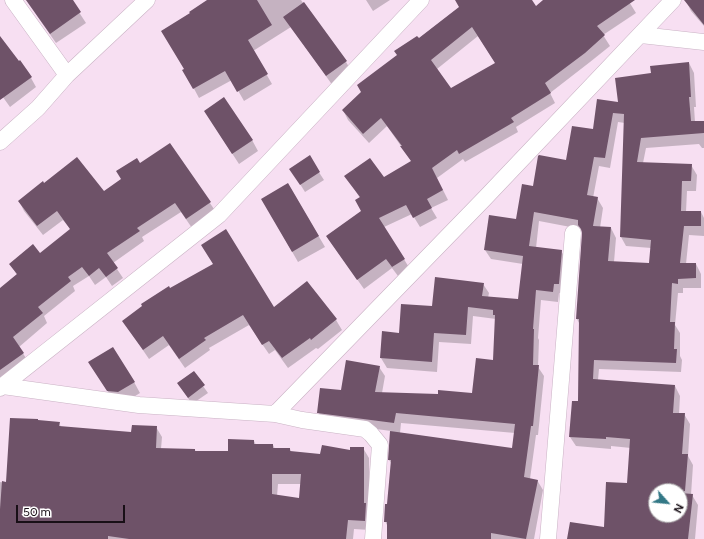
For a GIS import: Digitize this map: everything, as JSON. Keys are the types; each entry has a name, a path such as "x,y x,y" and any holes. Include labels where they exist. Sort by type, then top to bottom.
{"street":[{"path":"14,0 67,75"},
{"path":"0,142 38,108 67,75 147,0"},
{"path":"2,387 219,214 421,0"},
{"path":"275,414 673,0"},
{"path":"641,35 704,42"},
{"path":"548,539 573,233"},
{"path":"2,387 139,405 275,414 302,420 365,429 380,445 373,539"}],"building":[{"path":"26,0 73,0 81,12 50,34"},
{"path":"207,0 257,0 272,25 248,40 268,74 237,92 225,71 193,89 182,70 184,69 161,31 190,13 189,12"},
{"path":"455,0 532,0 536,6 543,0 635,0 597,26 605,35 585,53 545,83 551,93 511,118 514,122 459,154 457,150 432,168 443,190 427,199 432,208 413,218 406,205 379,218 405,259 392,267 386,259 357,280 326,236 361,211 355,200 360,197 344,176 370,158 384,177 411,161 400,146 402,146 381,118 363,134 342,110 361,92 357,85 397,55 394,51 417,36 419,38 459,7","holes":["472,27 495,63 451,88 431,60"]},
{"path":"684,0 704,0 704,25"},
{"path":"304,2 347,61 326,76 283,17"},
{"path":"0,36 32,77 0,100"},
{"path":"689,62 691,121 704,121 704,133 641,138 637,162 692,164 691,181 682,181 681,211 701,211 701,226 684,226 680,263 696,263 696,278 678,279 678,284 672,283 670,322 675,322 674,349 677,349 676,363 594,360 593,379 675,385 673,413 685,413 682,454 688,454 686,483 648,483 648,523 688,523 688,494 693,494 688,539 567,539 570,522 604,527 606,482 627,483 630,439 606,437 606,439 569,437 572,401 578,401 579,319 576,319 582,233 578,225 578,220 534,212 529,246 562,250 559,284 554,284 553,292 536,290 533,329 533,365 539,365 533,426 531,426 524,477 538,480 526,539 491,533 491,539 387,539 387,522 384,522 391,460 388,460 390,431 512,448 515,424 396,413 394,423 317,413 320,388 341,390 346,360 380,366 375,392 438,394 438,390 472,393 476,358 493,360 495,315 493,315 493,310 468,307 466,335 434,333 432,362 380,358 382,331 399,333 401,304 432,306 435,277 484,283 482,296 518,299 523,256 484,250 489,215 516,219 522,184 533,186 538,156 566,160 572,126 593,129 597,99 618,102 615,78 651,73 650,66","holes":["613,113 624,114 620,237 651,240 649,263 608,261 611,227 593,226 598,197 587,195 594,157 605,158"]},
{"path":"224,97 253,140 232,154 204,111"},
{"path":"170,143 211,202 186,219 175,203 137,228 140,231 107,253 118,268 106,277 99,268 89,276 82,267 68,277 71,281 38,307 43,313 13,337 24,353 0,370 0,288 17,274 9,264 33,244 40,253 70,229 57,211 37,226 18,201 77,157 104,191 121,179 116,171 137,158 140,163"},
{"path":"310,155 320,172 300,185 289,169"},
{"path":"288,183 319,236 292,252 261,199"},
{"path":"226,229 274,307 307,281 337,319 311,340 310,338 282,358 269,341 262,345 243,315 204,338 206,340 179,359 163,336 143,350 122,321 142,306 141,304 169,286 170,288 213,264 201,245"},
{"path":"113,347 135,382 118,392 107,391 88,362"},
{"path":"194,371 205,385 188,398 177,383"},
{"path":"10,418 38,419 60,422 59,426 131,432 132,425 157,426 156,448 195,449 195,451 228,451 228,439 254,440 254,444 273,444 273,448 290,448 290,451 320,454 322,445 350,450 350,447 364,447 364,503 366,503 365,521 348,520 346,539 129,539 108,536 108,539 0,539 2,481 6,482","holes":["272,474 301,474 299,498 272,494"]}]}
